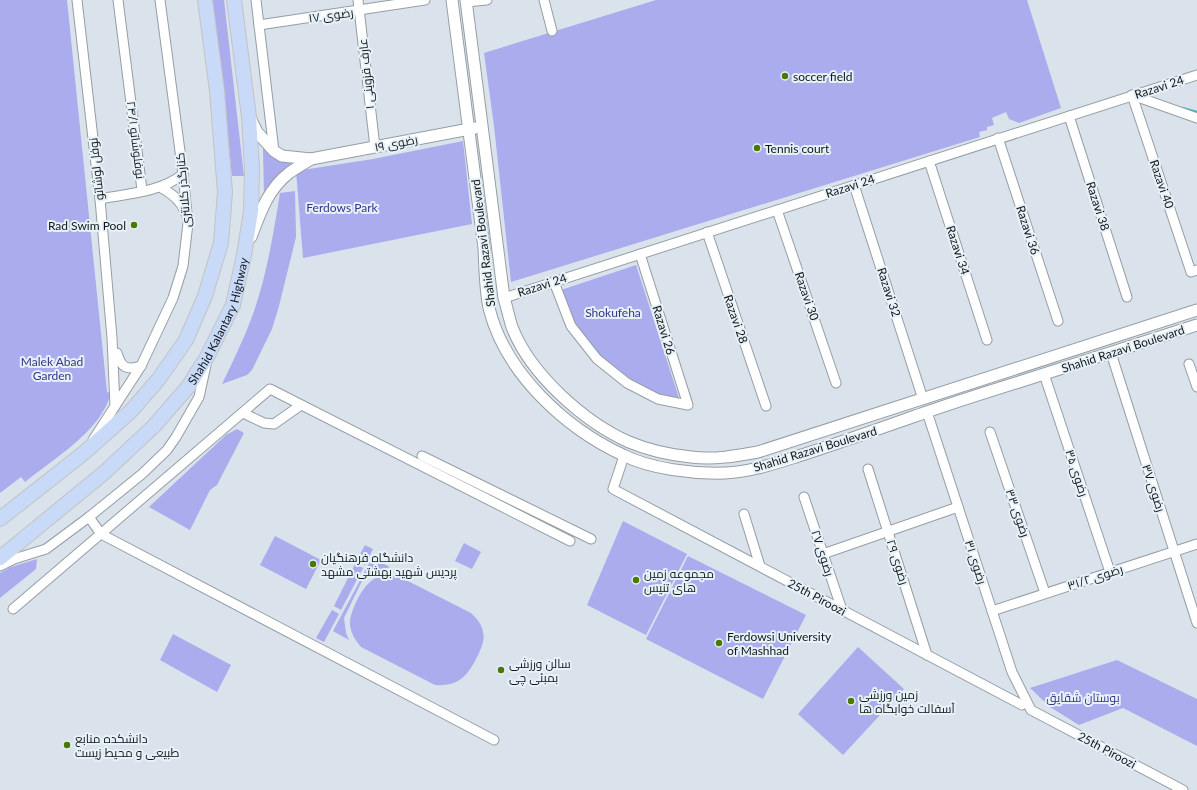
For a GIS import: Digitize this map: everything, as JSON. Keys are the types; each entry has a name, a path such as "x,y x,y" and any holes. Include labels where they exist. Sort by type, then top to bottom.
{"highway":[{"name":"Shahid Kalantary Highway","path":"0,519 85,452 131,411 158,380 186,340 205,296 221,243 225,184 217,91 205,0"},
{"name":"Shahid Kalantary Highway","path":"0,558 104,472 154,426 188,387 207,357 233,304 244,256 251,211 252,169 249,117 234,0"}],"street":[{"name":"نوفل لوشاتو","path":"77,0 100,199 112,338 116,406"},
{"name":"نوفلوشاتو ۲۴/۱","path":"118,0 142,190"},
{"name":"کنارگذر کلانتری","path":"85,452 141,366 173,298 183,266 188,223 160,0"},
{"path":"256,0 274,151"},
{"name":"عارف قزوینی ۱","path":"358,0 375,147"},
{"name":"رضوی ۱۷","path":"259,24 360,11 425,0"},
{"name":"Shahid Razavi Boulevard","path":"452,0 484,248 486,288 490,308 498,333 510,356 529,384 552,408 586,435 624,456 657,466 691,472 727,473 762,467 856,438 927,412 1197,325"},
{"path":"466,1 487,0"},
{"path":"544,0 552,30"},
{"name":"Shahid Razavi Boulevard","path":"466,1 504,298 512,327 523,348 541,374 562,397 594,422 630,442 661,452 698,457 725,458 758,452 1197,310"},
{"name":"Razavi 24","path":"504,298 1197,75"},
{"path":"1132,96 1197,118"},
{"name":"Razavi 40","path":"1132,96 1194,271"},
{"name":"Razavi 38","path":"1069,116 1127,297"},
{"path":"249,117 257,132 274,151 282,156 310,159"},
{"name":"رضوی ۱۹","path":"310,159 482,127"},
{"name":"Razavi 36","path":"998,138 1058,321"},
{"path":"244,256 264,203 277,184 288,174 310,159"},
{"name":"Razavi 34","path":"929,161 987,340"},
{"path":"100,199 160,187 174,181 183,174"},
{"name":"Razavi 32","path":"854,185 923,399"},
{"path":"160,187 174,195 184,207 188,223"},
{"name":"Razavi 30","path":"777,210 836,383"},
{"name":"Razavi 28","path":"707,232 766,406"},
{"name":"Razavi 26","path":"554,282 571,326 597,359 627,383 658,399 688,405 640,254"},
{"name":"نوفل لوشاتو","path":"112,338 120,363 126,367 134,368 141,366"},
{"name":"رضوی ۳۷","path":"1111,353 1197,623"},
{"path":"0,566 14,559 46,549 89,517 142,474 167,450 199,397 207,357"},
{"path":"1190,364 1197,387"},
{"name":"رضوی ۳۵","path":"1044,374 1110,572"},
{"path":"13,609 270,389 570,541"},
{"path":"923,399 927,412"},
{"path":"243,413 264,423 274,424 301,405"},
{"name":"رضوی ۳۱","path":"927,412 1012,672 1031,710"},
{"name":"رضوی ۳۳","path":"990,432 1045,593"},
{"path":"422,456 591,539"},
{"name":"25th Piroozi","path":"624,456 613,489 1022,705"},
{"name":"رضوی ۲۹","path":"868,469 928,655"},
{"name":"رضوی ۲۷","path":"804,497 842,610"},
{"path":"823,554 958,507"},
{"path":"744,514 760,566"},
{"path":"89,517 101,534 494,740"},
{"name":"رضوی ۳۱/۲","path":"992,611 1197,544"},
{"name":"25th Piroozi","path":"1031,710 1183,790"}],"green space":[{"name":"Malek Abad Garden","path":"0,0 67,0 107,392 111,393 106,406 98,419 80,439 25,482 21,477 0,493"},
{"path":"212,0 224,0 244,176 232,176"},
{"path":"656,0 1027,0 1061,108 1019,123 1009,119 1006,112 992,118 994,125 987,127 987,130 979,132 980,137 511,282 494,126 484,53"},
{"name":"Ferdows Park","path":"463,141 472,224 303,258 296,171 373,159"},
{"path":"263,148 278,159 297,164 264,198"},
{"path":"295,191 296,237 272,329 252,370 247,375 222,384 237,353 256,306 265,275 280,193"},
{"name":"Shokufeha","path":"636,265 679,398 659,394 627,378 599,354 575,323 561,290"},
{"path":"237,429 244,433 217,485 210,490 190,530 149,507 226,435"},
{"name":"مجموعه زمین های تنیس","path":"623,521 687,554 646,635 587,605"},
{"path":"275,536 321,560 306,589 260,565"},
{"path":"464,543 481,552 472,569 455,561"},
{"path":"365,545 373,549 365,565 357,560"},
{"path":"688,556 806,615 763,699 646,639"},
{"path":"372,558 390,567 377,571 362,581 344,618 346,633 349,640 333,631"},
{"path":"37,559 36,569 0,598 0,573 11,567"},
{"path":"355,564 363,568 341,610 334,606"},
{"path":"388,575 398,576 471,613 478,621 484,637 483,642 475,660 463,678 451,684 435,685 361,647 357,642 350,625 351,614 356,602 363,590 371,581"},
{"path":"332,610 339,614 324,642 316,638"},
{"path":"173,634 231,665 217,692 160,660"},
{"name":"زمین ورزشی آسفالت خوابگاه ها","path":"858,647 904,689 843,755 798,714"},
{"name":"بوستان شقایق","path":"1117,660 1197,699 1197,746 1123,708 1079,725 1050,707 1030,688"}],"waterway":[{"path":"1182,108 1197,112"}],"place":[{"name":"soccer field","path":"785,76"},
{"name":"Tennis court","path":"757,148"},
{"name":"Rad Swim Pool","path":"134,225"},
{"name":"دانشگاه فرهنگیان پردیس شهید بهشتی مشهد","path":"313,564"},
{"name":"مجموعه زمین های تنیس","path":"636,580"},
{"name":"Ferdowsi University of Mashhad","path":"719,643"},
{"name":"سالن ورزشی بمبئی چی","path":"501,670"},
{"name":"زمین ورزشی آسفالت خوابگاه ها","path":"851,701"},
{"name":"دانشکده منابع طبیعی و محیط زیست","path":"67,745"}]}
